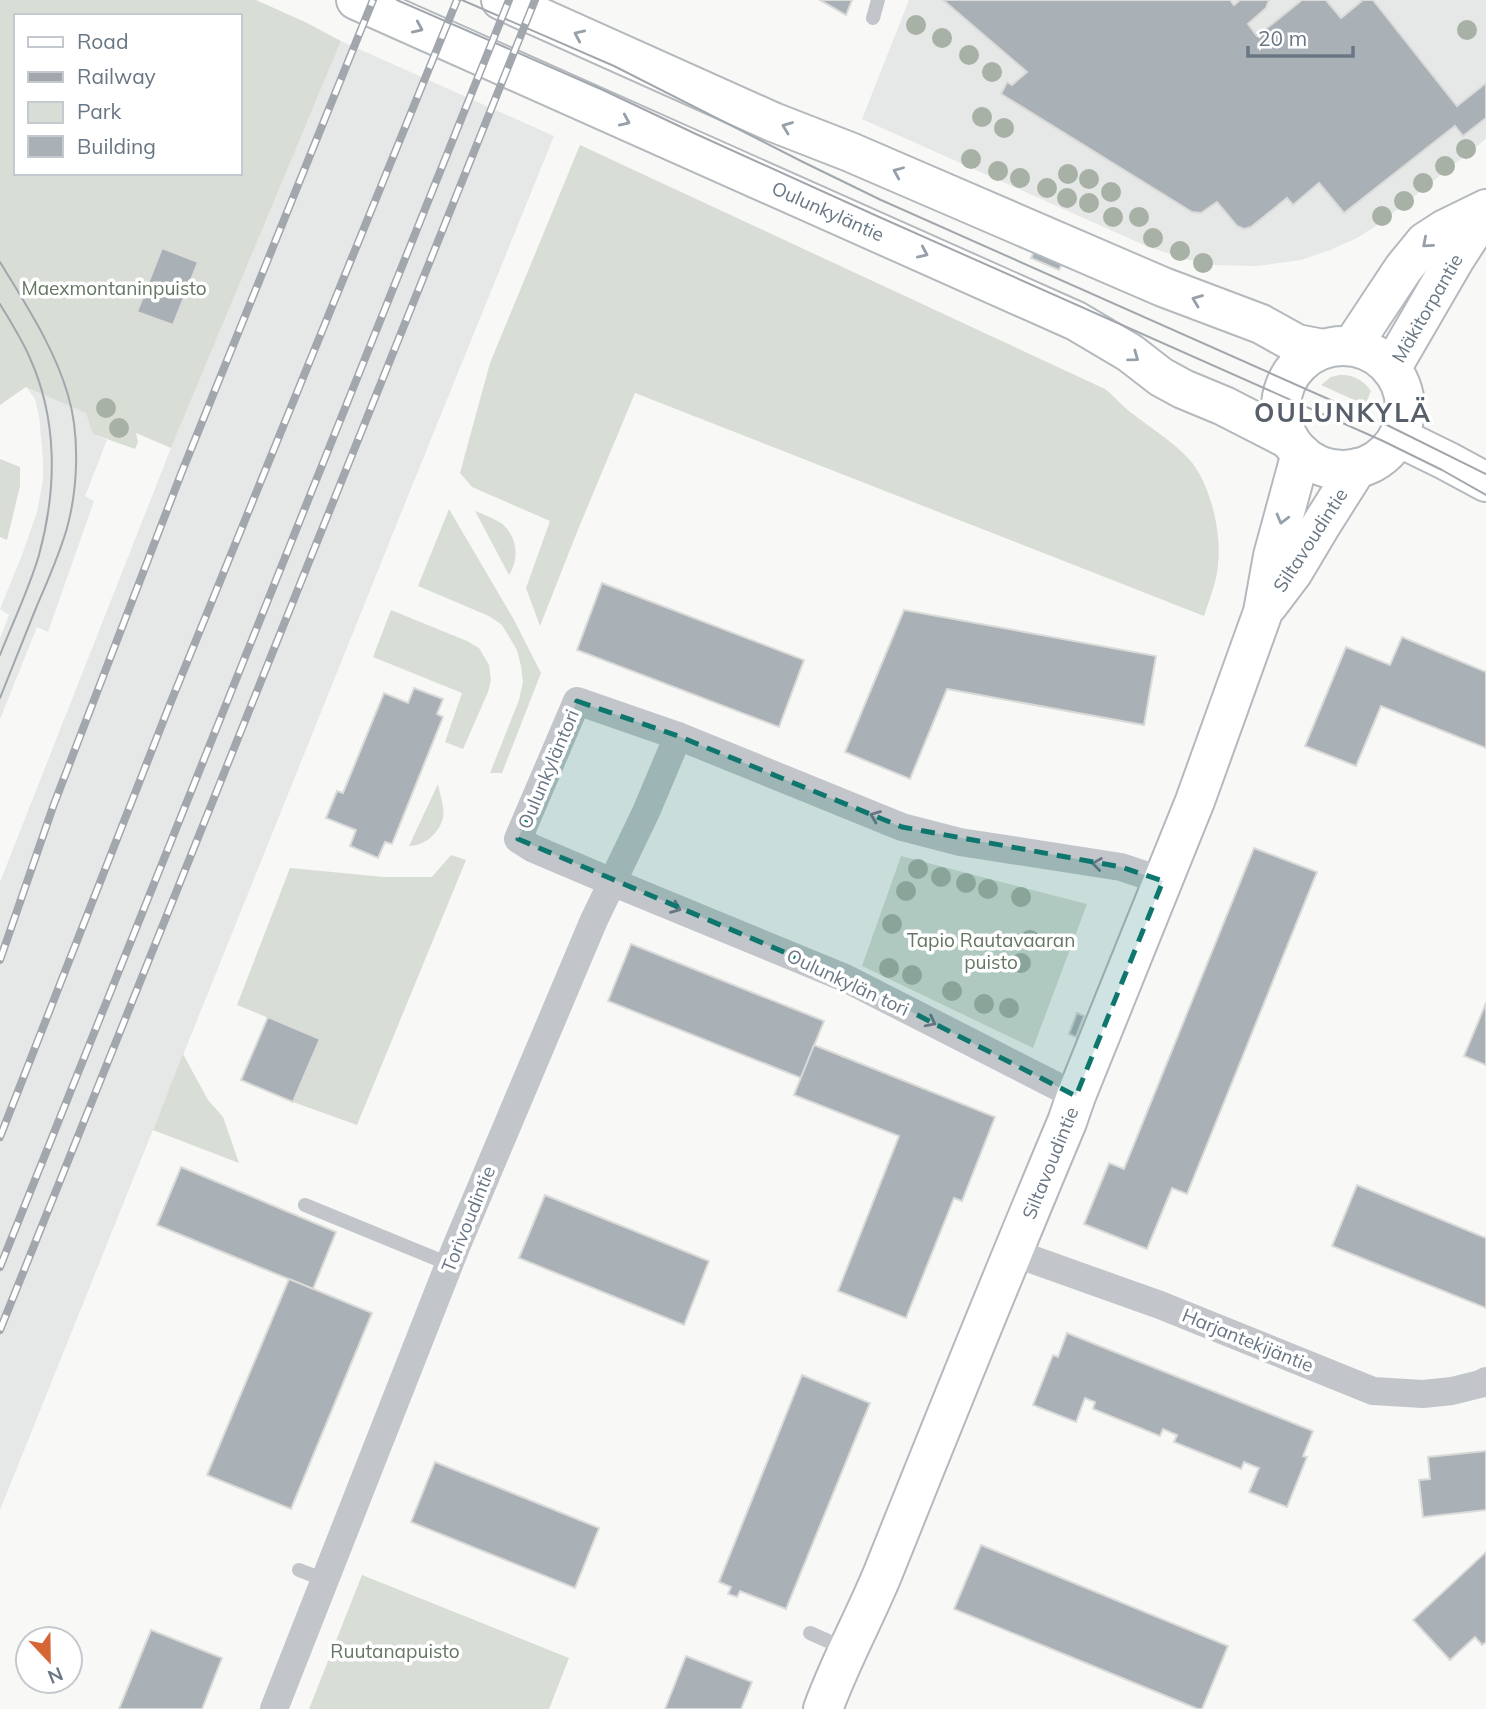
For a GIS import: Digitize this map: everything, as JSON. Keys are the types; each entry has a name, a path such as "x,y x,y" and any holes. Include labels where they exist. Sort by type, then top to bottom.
{"main road":[{"name":"Oulunkyläntie","path":"356,0 1076,321 1130,353 1161,377 1198,397 1224,406 1295,446"},
{"path":"501,0 773,122 850,152 1163,287 1261,324 1297,344 1337,348 1367,351 1380,358 1399,381 1404,394 1403,423 1398,437 1383,455 1371,463 1342,470 1313,462 1295,446 1283,424 1281,405 1285,387 1293,371 1306,358 1337,348"},
{"name":"Mäkitorpantie","path":"1337,348 1425,242 1445,229 1486,210"},
{"name":"Mäkitorpantie","path":"1391,369 1486,210"},
{"path":"1398,437 1486,482"},
{"name":"Siltavoudintie","path":"823,1709 847,1649 873,1598 1068,1122 1076,1096 1195,801 1263,612 1295,446"},
{"name":"Siltavoudintie","path":"1263,612 1293,572 1357,468"}],"street":[{"name":"Oulunkyläntori","path":"612,882 531,848 518,839 577,701 678,736"},
{"path":"678,736 902,827 960,842 1121,867 1163,881"},
{"name":"Torivoudintie","path":"274,1709 312,1575 449,1264 554,1013 678,736"},
{"name":"Oulunkylän tori","path":"612,882 845,978 1076,1096"},
{"name":"Harjantekijäntie","path":"1014,1253 1160,1304 1373,1391 1423,1394 1452,1391 1486,1381"}],"lane":[{"path":"873,18 878,0"},
{"path":"305,1205 449,1264"},
{"path":"810,1633 847,1649"}],"highlighted area":[{"path":"577,701 678,736 902,827 1121,867 1163,881 1076,1096 845,978 518,839"}],"shaded area":[{"path":"909,0 1486,0 1486,139 1382,222 1357,238 1330,250 1301,260 1257,266 1214,265 1185,259 1146,246 862,119"},
{"path":"341,41 554,136 0,1510 0,882 171,448"},
{"path":"76,367 93,434 107,440 85,496 94,501 48,632 37,627 0,719 0,638 9,615 0,609 37,512 43,480 39,416 35,399 25,385"}],"green space":[{"name":"Maexmontaninpuisto","path":"0,0 256,0 341,41 171,448 136,433 138,442 135,449 93,434 86,413 26,387 0,405"},
{"path":"580,145 1105,389 1182,452 1203,480 1213,508 1219,551 1216,577 1204,616 635,393 540,626 526,588 550,521 472,487 460,473 490,363"},
{"path":"1331,377 1353,377 1368,387 1371,391 1365,405 1321,385"},
{"path":"0,459 20,467 20,486 7,540 0,537"},
{"path":"449,509 513,618 541,673 502,773 490,773 519,700 523,682 517,650 502,625 489,616 418,586"},
{"path":"475,511 501,523 511,534 516,555 509,575"},
{"path":"391,610 467,641 479,648 489,665 491,680 488,692 463,749 445,742 462,693 373,657"},
{"path":"438,784 443,810 441,824 426,841 409,846"},
{"path":"451,855 466,860 357,1125 293,1102 320,1039 237,1005 290,868 384,877 432,877"},
{"name":"Tapio Rautavaaran puisto","path":"901,856 1087,904 1033,1048 862,966"},
{"path":"183,1054 208,1100 223,1117 239,1163 153,1130"},
{"name":"Ruutanapuisto","path":"362,1575 569,1658 549,1709 309,1709"}],"building":[{"path":"820,0 852,0 846,15"},
{"path":"943,0 1230,0 1234,5 1240,0 1269,0 1266,8 1248,24 1257,36 1302,0 1326,0 1341,18 1363,0 1373,0 1457,106 1486,83 1486,118 1463,136 1455,126 1344,213 1319,183 1293,205 1287,198 1251,227 1244,229 1237,226 1217,202 1201,213 1192,212 1001,94 1007,82 1012,85 1027,72"},
{"path":"162,248 198,262 173,325 137,312"},
{"path":"1036,248 1064,260 1059,270 1031,258"},
{"path":"602,583 804,660 779,727 577,650"},
{"path":"904,610 1156,656 1144,725 947,689 910,779 845,752"},
{"path":"1402,637 1486,672 1486,748 1381,706 1356,766 1305,746 1346,647 1390,665"},
{"path":"414,688 443,699 437,714 443,717 392,844 385,842 378,858 350,846 356,830 326,818 337,791 343,793 384,693 408,703"},
{"path":"1254,848 1317,872 1187,1194 1172,1188 1147,1249 1084,1224 1109,1163 1124,1169"},
{"path":"631,944 824,1021 801,1078 608,1001"},
{"path":"1486,1003 1486,1065 1464,1056"},
{"path":"1077,1013 1084,1016 1076,1037 1069,1034"},
{"path":"268,1017 320,1039 293,1102 241,1080"},
{"path":"814,1045 995,1117 962,1201 954,1198 906,1318 838,1291 899,1136 794,1095"},
{"path":"181,1167 336,1232 313,1289 157,1225"},
{"path":"1357,1185 1486,1238 1486,1308 1332,1246"},
{"path":"545,1195 709,1261 684,1325 519,1258"},
{"path":"289,1279 372,1313 291,1509 207,1475"},
{"path":"1067,1333 1313,1431 1303,1456 1307,1457 1287,1507 1249,1492 1259,1468 1244,1462 1241,1469 1174,1442 1177,1435 1163,1429 1160,1436 1093,1409 1095,1402 1085,1398 1076,1422 1033,1405 1053,1355 1058,1357"},
{"path":"802,1375 870,1403 786,1609 740,1591 737,1597 728,1594 731,1587 719,1582"},
{"path":"1486,1451 1486,1510 1423,1517 1419,1480 1430,1479 1428,1457"},
{"path":"435,1462 599,1528 575,1588 411,1522"},
{"path":"981,1545 1228,1646 1202,1709 954,1609"},
{"path":"1486,1552 1486,1642 1482,1645 1475,1637 1450,1660 1413,1620"},
{"path":"151,1630 222,1658 202,1709 119,1709"},
{"path":"686,1656 752,1682 741,1709 665,1709"}],"tram line":[{"path":"397,0 1383,441 1486,495"},
{"path":"462,0 614,66 881,200 1389,426 1486,474"},
{"path":"0,262 55,360 68,395 76,444 71,512 64,538 0,698"},
{"path":"0,304 26,349 38,380 50,429 52,454 49,505 39,555 0,655"}],"railway":[{"path":"0,960 54,804 181,474 373,0"},
{"path":"0,1137 170,704 457,0"},
{"path":"0,1267 509,0"},
{"path":"0,1330 535,0"}],"district":[{"name":"OULUNKYLÄ","path":"1343,413"}]}
